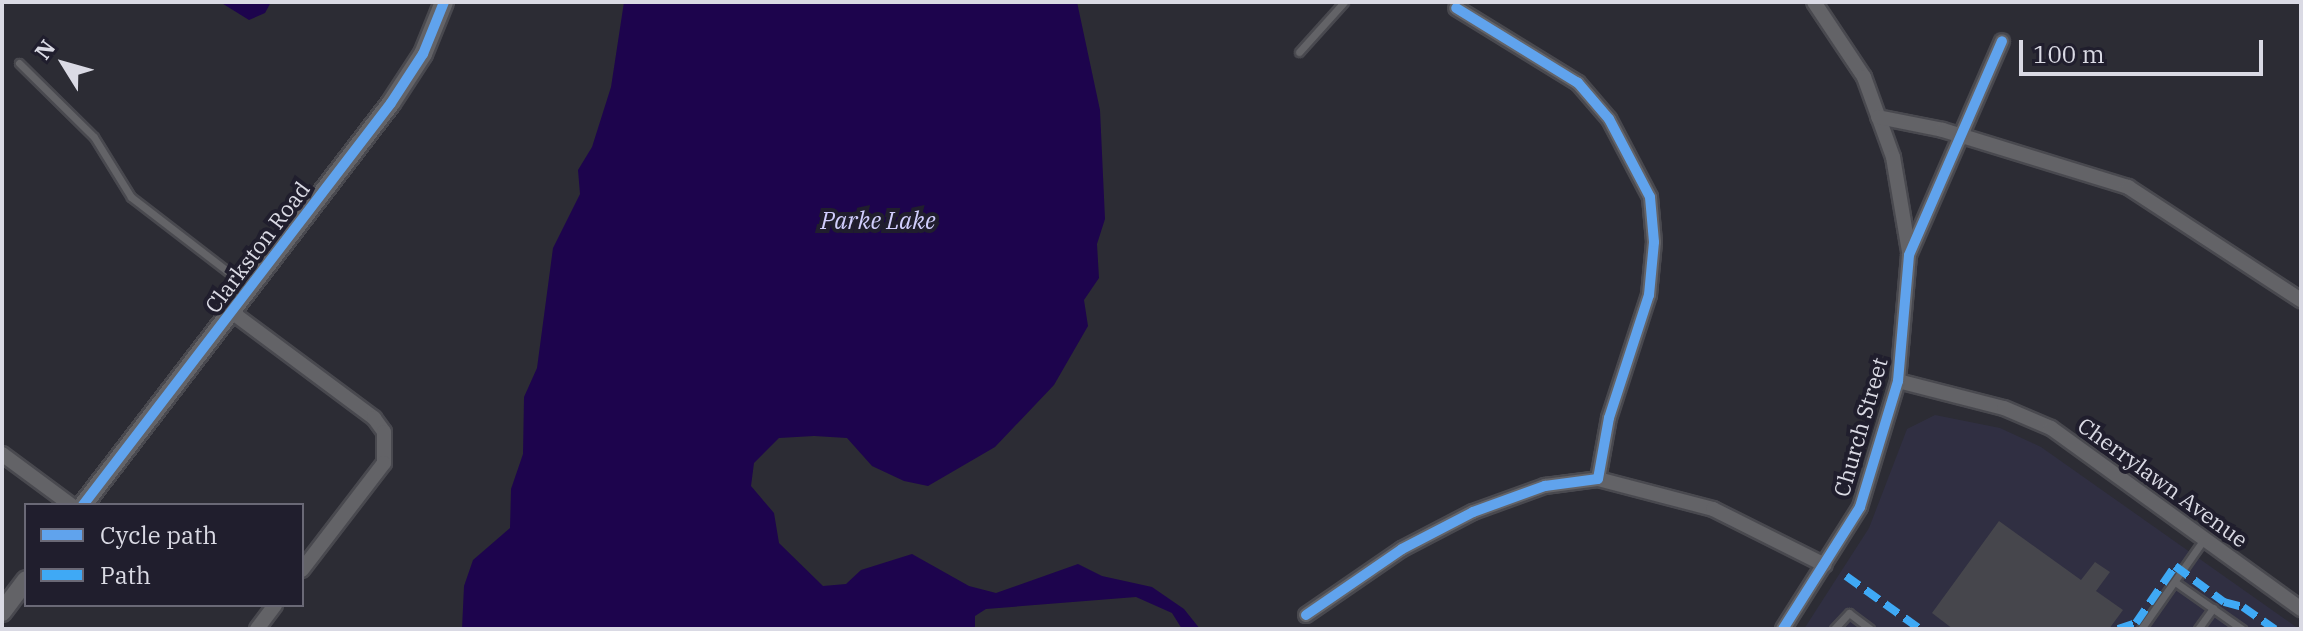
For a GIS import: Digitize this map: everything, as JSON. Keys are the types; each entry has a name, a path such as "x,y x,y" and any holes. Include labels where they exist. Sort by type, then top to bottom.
{"street":[{"name":"Clarkston Road","path":"85,503 391,103 423,54 444,2"},
{"path":"1814,2 1864,77 1893,157 1909,255"},
{"path":"1456,8 1578,83 1617,132 1650,197 1654,242 1649,295 1609,418 1598,479"},
{"name":"Church Street","path":"1783,629 1860,507 1898,381 1909,255 2002,41"},
{"path":"1878,117 1963,136 2128,187 2301,300"},
{"path":"233,313 374,418 384,432 384,463 304,567"},
{"name":"Cherrylawn Avenue","path":"1898,381 2004,408 2051,428 2301,609"},
{"path":"2,454 68,503"},
{"path":"1306,615 1402,549 1473,512 1545,486 1598,479 1713,509 1825,565"},
{"path":"2,612 24,583"},
{"path":"257,629 274,607"}],"lane":[{"path":"1299,52 1344,2"},
{"path":"19,63 94,137 131,197 250,289"},
{"path":"2141,629 2204,539"},
{"path":"2175,582 2242,629"},
{"path":"2198,629 2213,608"},
{"path":"1834,629 1849,613 1870,629"}],"shaded area":[{"path":"1935,415 2000,428 2041,447 2299,629 1804,629 1869,528 1907,429"}],"water":[{"path":"220,2 271,2 265,13 249,20"},
{"name":"Parke Lake","path":"624,2 1077,2 1100,110 1105,219 1097,244 1099,278 1084,300 1088,326 1054,385 995,447 928,486 904,481 872,466 847,438 814,436 779,438 754,463 751,486 774,513 779,543 823,586 846,584 861,570 912,554 969,586 996,593 1078,564 1102,576 1152,587 1184,609 1200,629 1182,629 1172,613 1136,597 986,609 975,616 975,629 462,629 464,586 473,560 510,528 511,489 523,454 524,397 537,368 553,248 580,194 578,170 592,147 611,87"}],"building":[{"path":"1999,521 2081,580 2095,562 2110,572 2096,591 2123,610 2109,629 1953,629 1932,613"}],"marked path":[{"path":"2118,629 2136,623 2175,566 2224,602 2243,607 2275,629"},
{"path":"1846,576 1920,629"}],"cycle path":[{"path":"85,503 391,103 423,54 444,2"},
{"path":"1306,615 1402,549 1473,512 1545,486 1598,479 1609,418 1649,295 1654,242 1650,197 1609,119 1578,83 1456,8"},
{"path":"1783,629 1860,507 1898,381 1909,255 2002,41"}]}
